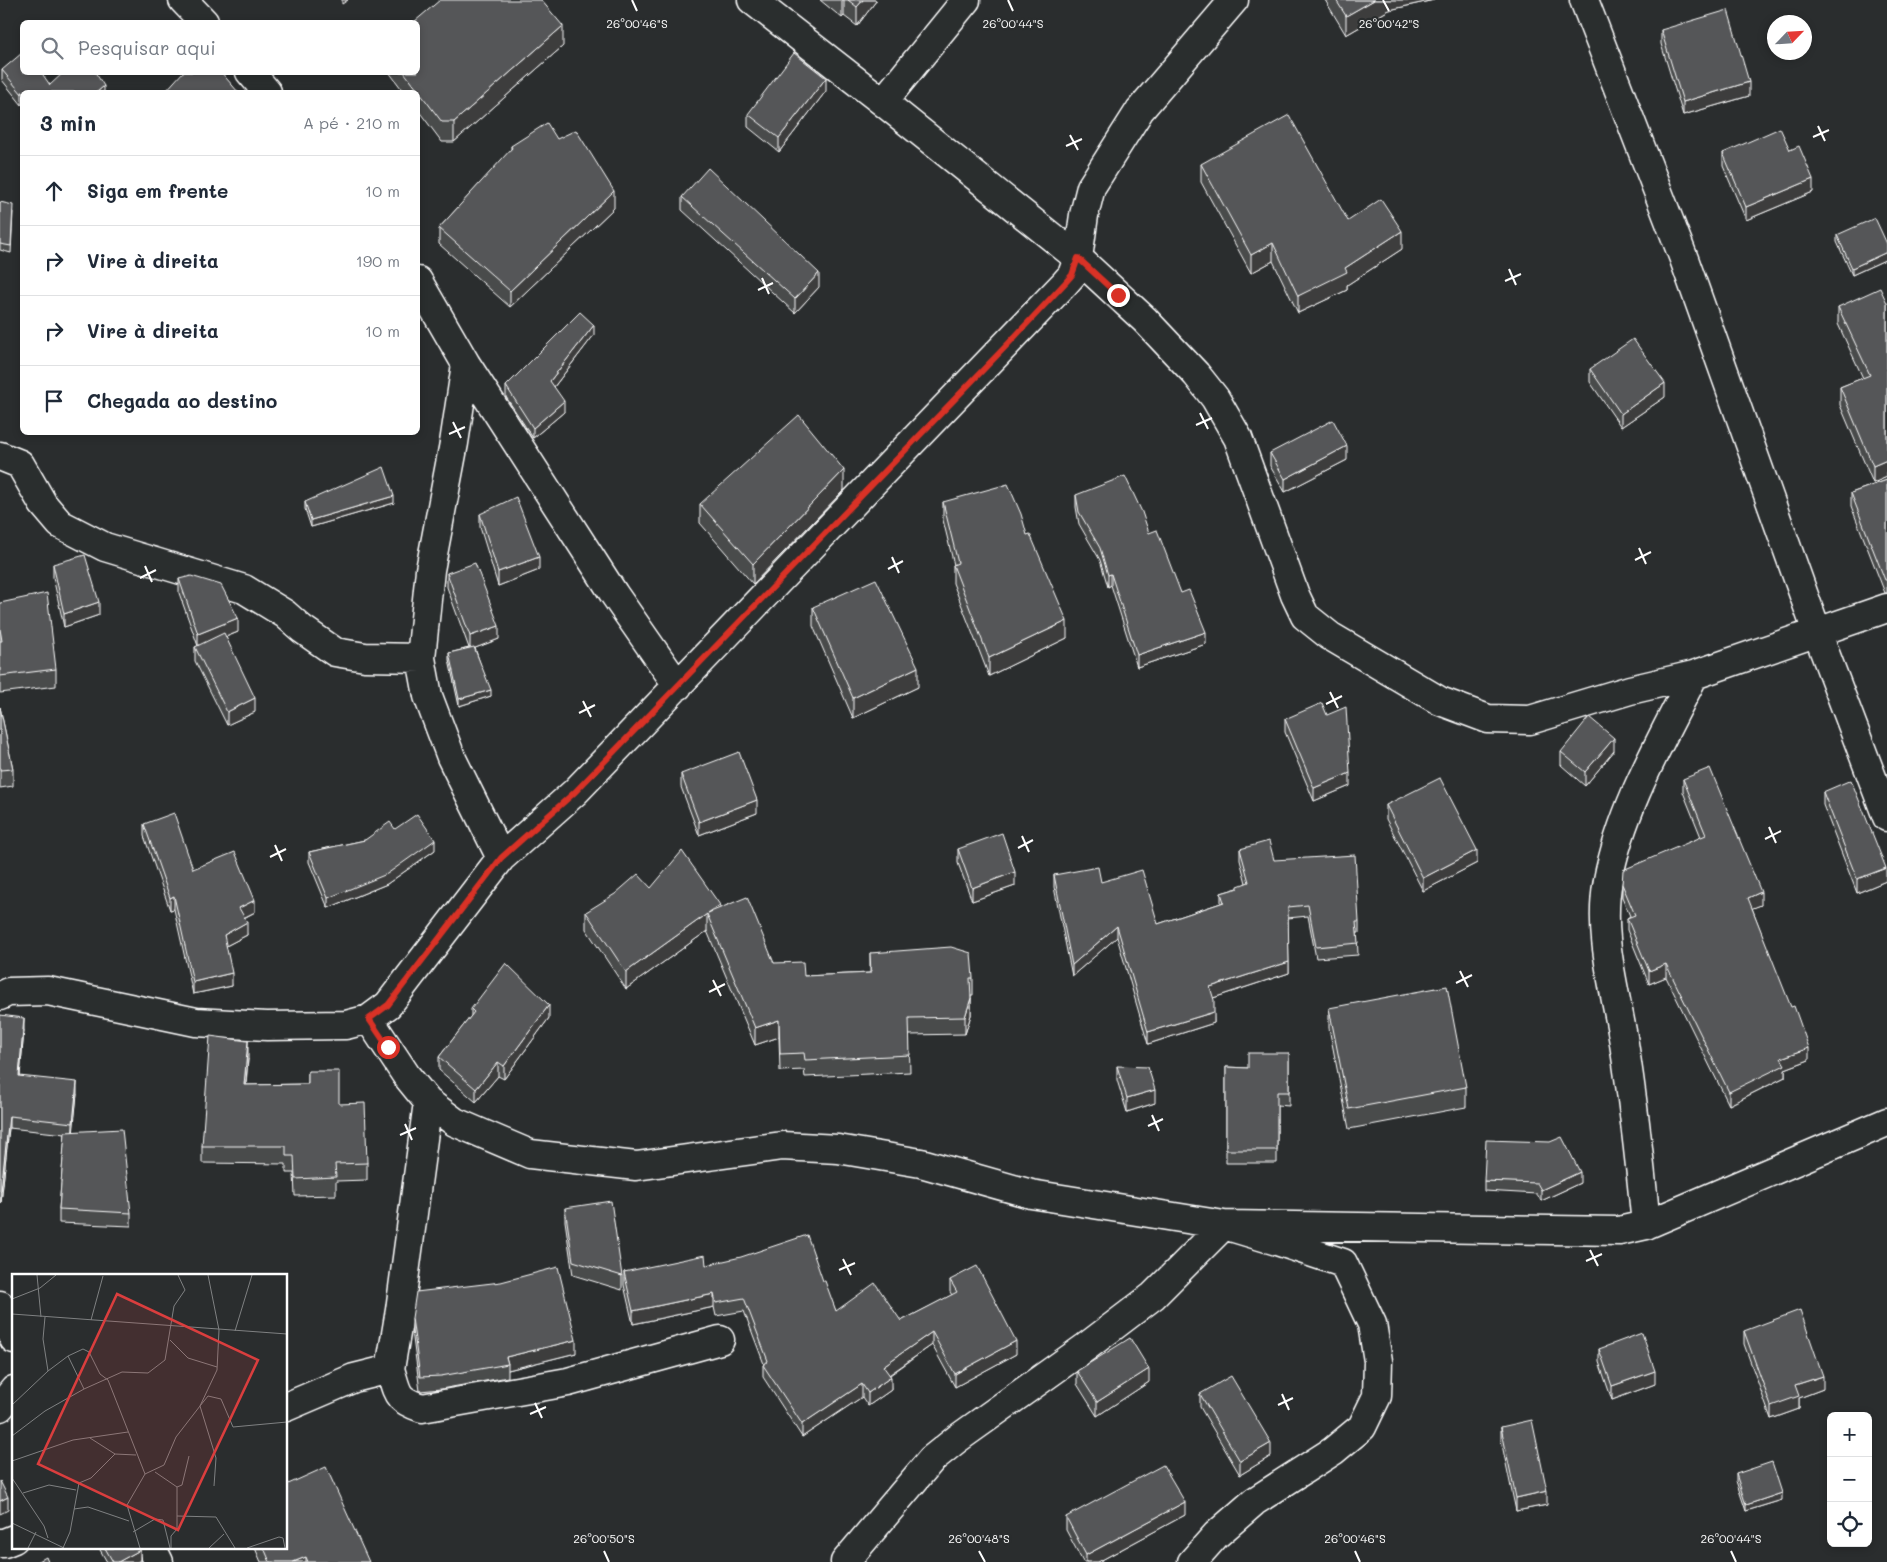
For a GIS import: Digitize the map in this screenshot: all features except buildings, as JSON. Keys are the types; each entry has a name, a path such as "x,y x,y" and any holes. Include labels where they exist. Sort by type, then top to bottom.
{"street":[{"path":"183,0 202,20"},
{"path":"752,0 1078,258 1145,320 1196,374 1215,398 1238,438 1295,594 1305,616 1330,636 1440,700 1488,719 1530,720 1630,690 1694,675 1887,608"},
{"path":"883,102 966,0"},
{"path":"0,996 8,992 48,991 196,1022 249,1025 346,1025 369,1019 388,1005 501,858 575,792 1057,293 1072,275 1078,258 1084,215 1091,187 1140,110 1234,0"},
{"path":"1584,0 1684,258 1817,632 1887,817"},
{"path":"253,75 265,90"},
{"path":"420,284 466,364 614,594 678,686"},
{"path":"466,364 454,443 430,570 421,658 428,696 451,757 501,858"},
{"path":"0,456 20,464 43,504 60,524 105,547 244,589 285,614 302,629 335,652 365,657 421,658"},
{"path":"1646,1225 1638,1146 1604,922 1608,881 1621,829 1650,764 1694,675"},
{"path":"369,1019 406,1075 428,1102 455,1122 530,1154 636,1166 782,1146 838,1149 921,1163 1031,1194 1224,1226 1343,1263 1372,1324 1378,1361 1377,1396 1362,1427 1333,1451 1255,1501 1216,1535 1192,1562"},
{"path":"428,1102 400,1310 390,1369 399,1395 406,1403 422,1408 568,1382 720,1340"},
{"path":"846,1562 932,1459 1086,1347 1152,1296 1224,1226 1619,1231 1646,1225 1887,1122"},
{"path":"0,1305 12,1334"},
{"path":"288,1406 354,1378 390,1369"},
{"path":"0,1407 12,1392"},
{"path":"0,1542 4,1543 12,1539"},
{"path":"153,1550 159,1562"}],"route":[{"path":"388,1047 369,1019 388,1005 501,858 575,792 1008,344 1072,275 1078,258 1118,295"}]}
